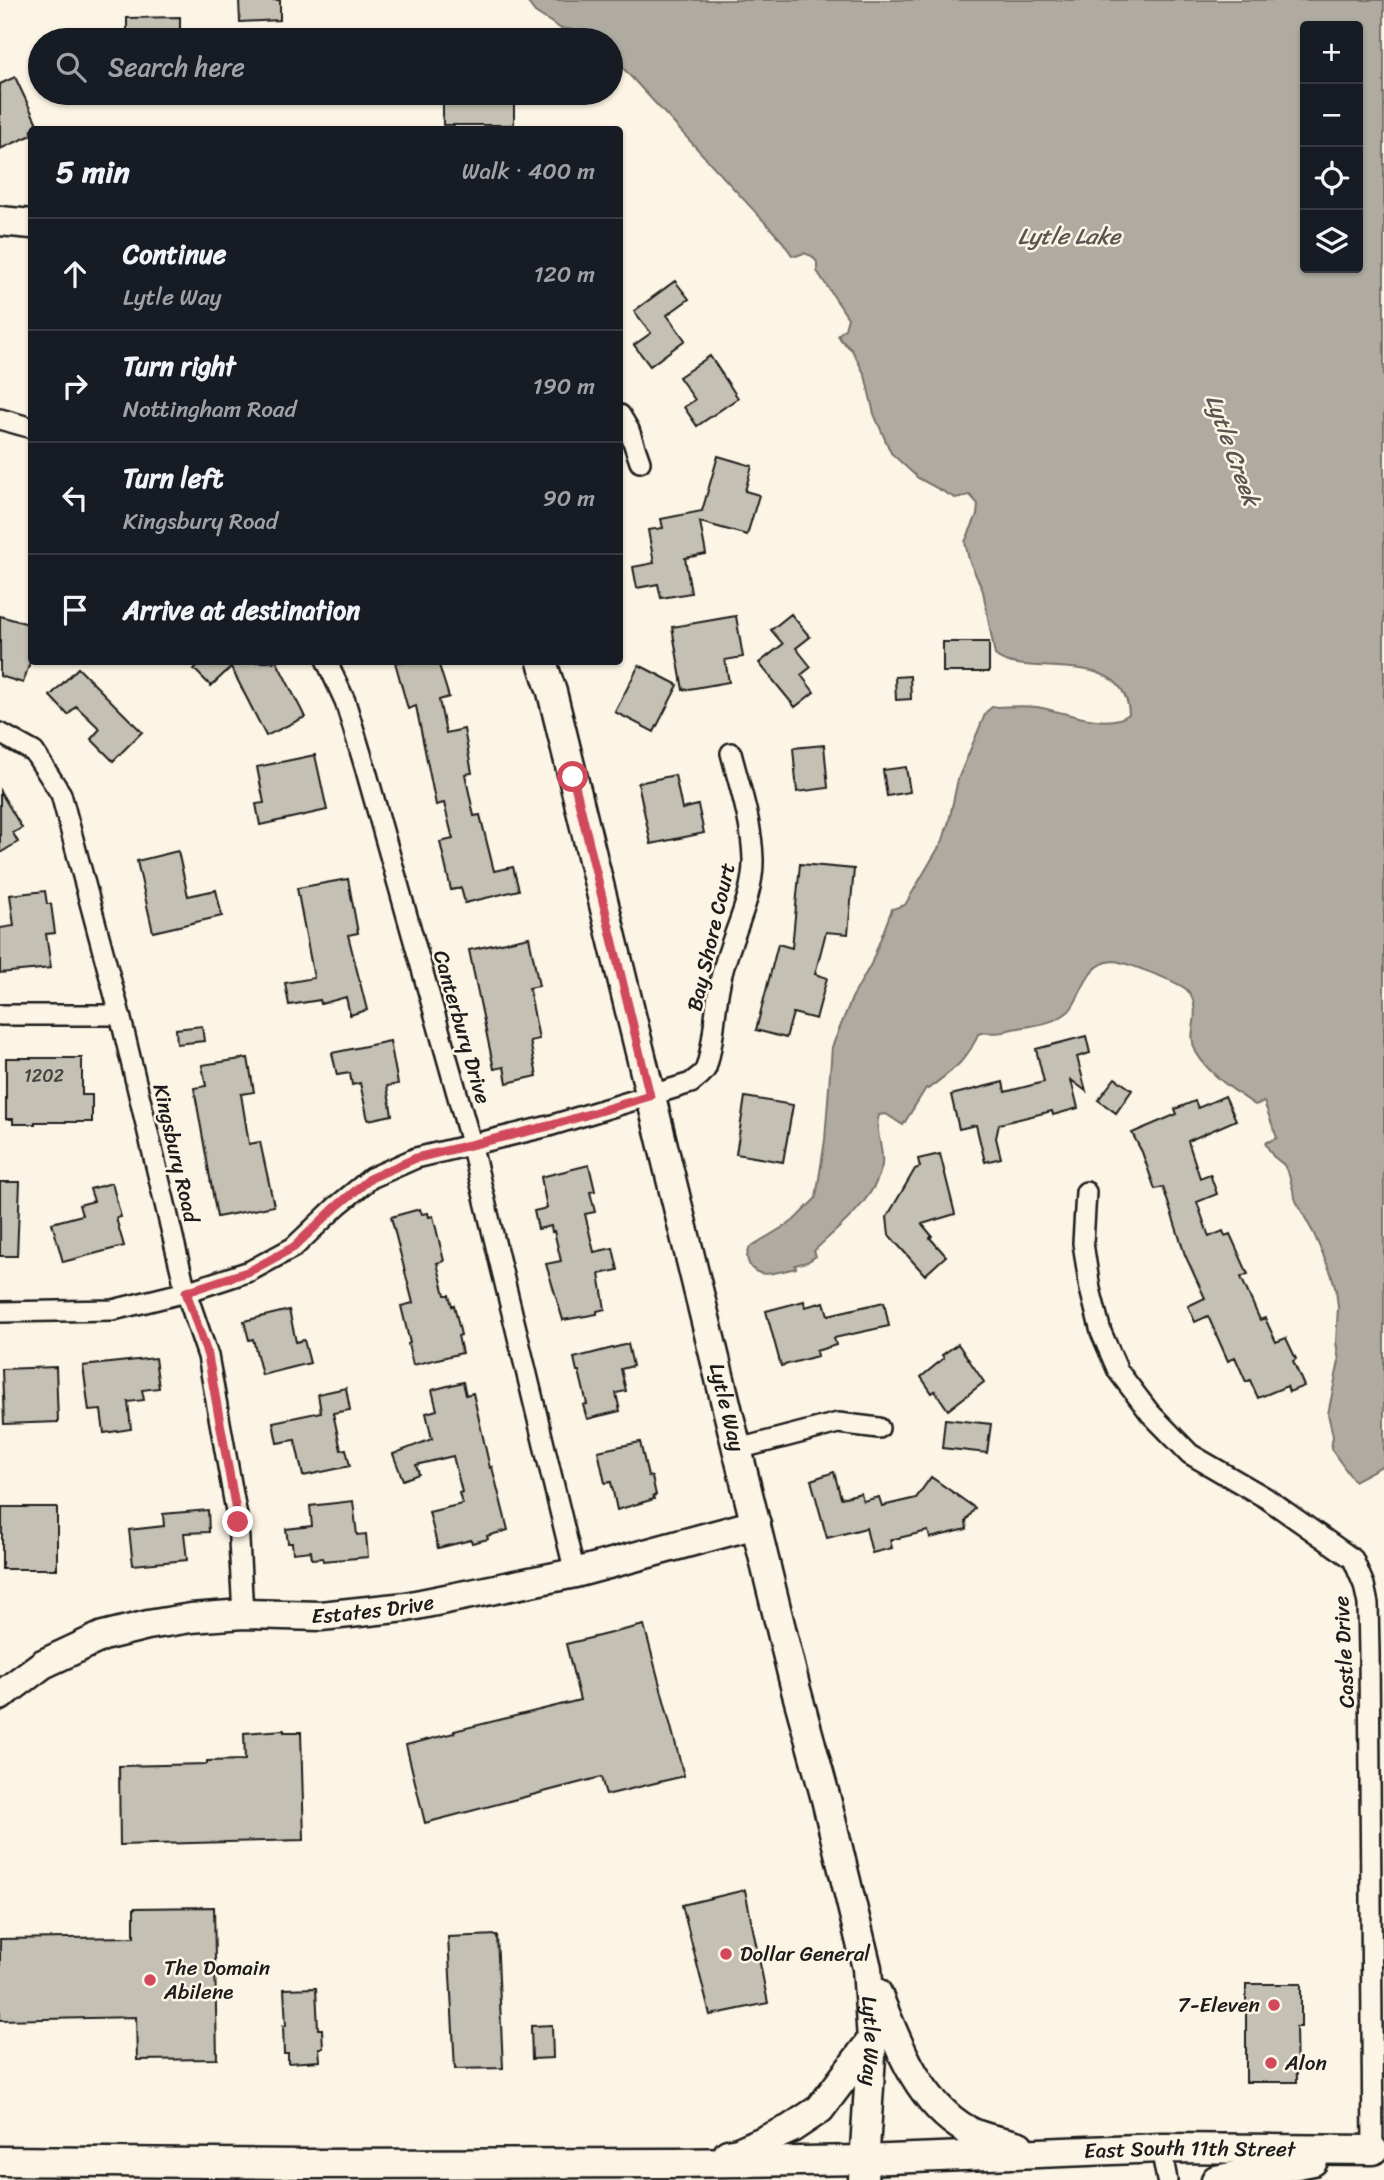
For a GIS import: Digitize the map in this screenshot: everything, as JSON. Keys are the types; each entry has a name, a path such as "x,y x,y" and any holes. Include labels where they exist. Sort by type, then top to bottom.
{"street":[{"path":"0,221 28,224"},
{"path":"0,419 28,427"},
{"path":"623,420 640,462"},
{"name":"Canterbury Drive","path":"328,665 345,701 365,766 471,1143 575,1573"},
{"name":"Lytle Way","path":"542,665 552,692 796,1690 826,1798 867,1968 872,2039 864,2170"},
{"name":"Kingsbury Road","path":"0,733 34,752 61,794 120,1015 186,1292 208,1356 238,1522 243,1614"},
{"name":"Bay Shore Court","path":"650,1096 691,1083 705,1071 725,961 745,907 753,860 747,814 731,753"},
{"path":"0,1015 120,1015"},
{"path":"0,1312 113,1310 186,1292 250,1271 294,1247 371,1178 416,1158 549,1126 650,1096"},
{"name":"Castle Drive","path":"1086,1192 1083,1243 1090,1289 1101,1332 1118,1371 1150,1413 1190,1454 1266,1498 1353,1559 1364,1585 1368,1604 1378,2149"},
{"path":"738,1449 838,1423 879,1428"},
{"name":"Estates Drive","path":"1,1694 43,1664 103,1636 191,1618 243,1614 321,1616 387,1609 575,1573 756,1524"},
{"path":"867,1968 910,2069 935,2106 968,2132 1045,2154"},
{"path":"674,2163 738,2152 790,2129 820,2109 872,2039"},
{"path":"1161,2148 1167,2180"},
{"name":"East South 11th Street","path":"0,2161 303,2172 674,2163 864,2170 1045,2154 1161,2148 1378,2149"},
{"name":"East South 11th Street","path":"1216,2180 1378,2149"}],"water":[{"name":"Lytle Lake","path":"526,0 1384,0 1384,1465 1354,1481 1331,1449 1333,1436 1328,1414 1339,1361 1336,1342 1336,1290 1314,1234 1296,1201 1289,1175 1265,1143 1277,1138 1264,1102 1255,1105 1222,1082 1201,1060 1193,1046 1195,1011 1193,999 1187,990 1128,965 1113,961 1096,968 1069,1011 1063,1016 1001,1033 978,1034 969,1052 958,1065 926,1088 903,1125 886,1114 879,1115 882,1165 878,1178 864,1202 814,1251 816,1256 795,1265 796,1268 770,1274 758,1272 749,1264 747,1255 750,1247 793,1221 816,1198 825,1140 832,1047 852,998 871,964 892,909 905,905 943,840 958,779 986,712 992,707 1031,706 1109,721 1129,714 1124,692 1111,679 1093,671 1027,665 1009,662 995,655 983,591 969,560 965,542 977,515 978,504 970,495 955,498 918,478 891,453 874,414 865,375 852,350 838,335 845,329 848,318 817,271 817,262 804,253 792,255 623,68 623,28 560,28 535,12"}],"building":[{"path":"239,0 280,0 280,20 240,22"},
{"path":"180,17 180,28 127,28 127,18"},
{"path":"15,77 38,126 28,126 28,137 0,149 0,84"},
{"path":"443,105 514,105 514,125 443,125"},
{"path":"675,281 689,299 667,315 685,340 650,366 634,345 651,333 634,311"},
{"path":"710,356 738,398 697,426 684,407 695,400 679,377"},
{"path":"718,456 752,466 745,491 759,495 747,535 700,522 706,554 685,558 691,593 661,598 658,584 637,588 633,567 654,563 648,530 663,528 661,519 702,511"},
{"path":"791,614 810,637 796,648 811,667 801,675 814,692 795,707 759,663 783,644 771,630"},
{"path":"0,616 28,624 29,665 23,683 0,676"},
{"path":"736,616 743,657 725,660 729,682 683,690 672,627"},
{"path":"943,642 989,642 989,672 943,672"},
{"path":"199,665 279,665 305,717 266,736 231,667 211,686 194,669"},
{"path":"396,665 439,665 449,697 439,700 446,733 464,729 472,773 465,774 474,816 480,815 494,871 513,867 519,890 465,903 461,888 451,890 440,842 453,839 444,803 436,805 416,706 408,709"},
{"path":"639,665 678,685 654,732 615,712"},
{"path":"78,668 142,732 113,761 91,739 100,729 76,706 68,715 50,696"},
{"path":"910,676 911,699 896,700 895,677"},
{"path":"824,745 828,788 797,792 793,748"},
{"path":"315,755 327,810 260,825 256,804 264,803 257,767"},
{"path":"906,767 910,792 887,796 883,770"},
{"path":"675,775 682,809 698,805 704,833 651,844 638,783"},
{"path":"0,791 22,828 13,833 18,842 0,853"},
{"path":"178,851 188,896 216,890 222,916 153,932 137,861"},
{"path":"800,864 854,869 848,934 826,932 815,974 827,978 816,1019 793,1013 786,1038 756,1030 778,944 792,948"},
{"path":"348,879 358,933 348,935 367,1010 350,1015 346,997 321,1004 320,1000 289,1005 285,983 314,978 297,888"},
{"path":"45,891 47,904 51,904 55,933 46,934 51,968 0,973 0,928 14,926 10,895"},
{"path":"529,937 539,986 529,988 539,1039 530,1041 537,1076 507,1083 504,1067 494,1069 469,950"},
{"path":"202,1026 204,1041 177,1044 176,1029"},
{"path":"1086,1036 1090,1053 1077,1057 1086,1091 1071,1080 1078,1108 1053,1115 1052,1111 999,1124 996,1138 1001,1158 985,1162 976,1125 959,1129 951,1095 1003,1082 1005,1092 1044,1082 1036,1049"},
{"path":"390,1041 398,1084 387,1086 392,1115 368,1120 360,1083 352,1085 350,1073 337,1075 332,1053"},
{"path":"6,1058 82,1058 82,1095 92,1095 92,1122 13,1124 13,1119 6,1119"},
{"path":"248,1058 254,1092 241,1094 249,1144 260,1142 274,1206 217,1217 194,1088 206,1086 202,1065"},
{"path":"1115,1078 1132,1090 1116,1113 1098,1100"},
{"path":"1225,1096 1236,1120 1188,1141 1200,1178 1210,1174 1217,1194 1197,1202 1209,1237 1223,1231 1225,1236 1230,1234 1248,1274 1241,1277 1260,1320 1265,1318 1276,1342 1286,1338 1304,1386 1289,1392 1287,1386 1258,1398 1250,1380 1246,1382 1235,1357 1228,1361 1208,1316 1195,1322 1188,1306 1205,1298 1185,1255 1163,1187 1155,1189 1132,1133 1177,1114 1175,1109 1195,1101 1198,1108"},
{"path":"745,1097 793,1105 783,1162 736,1154"},
{"path":"940,1154 955,1214 922,1224 946,1256 925,1275 889,1235 887,1217 915,1169 920,1167 918,1159"},
{"path":"589,1165 595,1191 590,1192 595,1212 585,1214 594,1252 613,1248 618,1270 599,1274 605,1309 597,1311 597,1314 563,1320 546,1264 561,1261 554,1231 552,1232 551,1226 538,1229 534,1211 547,1208 541,1177"},
{"path":"0,1182 20,1182 17,1256 0,1256"},
{"path":"112,1183 121,1217 116,1218 124,1246 63,1262 52,1223 82,1215 79,1205 94,1201 90,1189"},
{"path":"420,1209 422,1214 433,1216 444,1261 437,1263 445,1295 449,1295 452,1306 454,1305 462,1353 413,1365 401,1306 413,1303 391,1217"},
{"path":"804,1301 805,1307 824,1302 828,1315 884,1302 889,1326 834,1338 836,1345 816,1351 817,1356 781,1366 766,1311"},
{"path":"289,1310 296,1342 304,1340 310,1363 262,1375 253,1339 249,1340 244,1321"},
{"path":"628,1344 633,1366 621,1369 626,1391 616,1393 620,1411 587,1419 583,1405 587,1404 574,1358"},
{"path":"958,1344 984,1382 948,1410 921,1377 944,1358 942,1355"},
{"path":"155,1358 159,1388 142,1390 144,1400 128,1402 131,1429 104,1433 101,1410 89,1411 83,1366"},
{"path":"56,1367 58,1422 4,1424 2,1369"},
{"path":"463,1382 466,1395 473,1393 508,1530 487,1536 488,1539 438,1548 429,1512 462,1504 459,1493 462,1492 453,1456 416,1465 419,1474 403,1480 393,1454 432,1439 426,1413 437,1410 432,1390"},
{"path":"346,1388 350,1410 333,1413 341,1450 346,1449 350,1466 303,1476 295,1440 277,1443 273,1422 321,1412 318,1394"},
{"path":"945,1419 991,1424 987,1453 942,1448"},
{"path":"640,1442 648,1476 652,1477 656,1495 653,1496 654,1499 617,1510 611,1482 605,1483 598,1451"},
{"path":"834,1472 841,1498 861,1493 863,1501 879,1497 882,1506 916,1498 931,1477 975,1508 966,1521 967,1529 930,1538 928,1531 890,1540 892,1548 872,1553 866,1528 827,1538 811,1480"},
{"path":"353,1501 357,1535 366,1534 368,1557 323,1561 323,1558 312,1559 311,1551 293,1553 286,1529 312,1526 310,1506"},
{"path":"2,1507 57,1507 57,1569 2,1569"},
{"path":"208,1510 209,1532 184,1533 187,1560 133,1565 129,1530 164,1526 163,1514"},
{"path":"644,1625 684,1776 606,1795 601,1777 425,1823 406,1745 580,1700 566,1644"},
{"path":"284,1730 301,1732 304,1840 120,1845 119,1766 207,1764 207,1761 245,1760 244,1733"},
{"name":"Dollar General","path":"745,1890 768,2003 710,2015 682,1905"},
{"path":"214,1907 217,2059 137,2060 136,2017 0,2020 0,1939 134,1937 134,1908"},
{"path":"497,1935 503,2068 455,2069 448,1937"},
{"path":"1246,1984 1301,1984 1301,2027 1296,2027 1297,2082 1246,2082"},
{"path":"316,1988 318,2029 322,2029 323,2048 319,2048 320,2061 288,2063 288,2054 284,2054 284,1989"},
{"path":"552,2025 553,2058 532,2059 531,2026"}],"place":[{"name":"Dollar General","path":"726,1954"},
{"name":"The Domain Abilene","path":"150,1980"},
{"name":"7-Eleven","path":"1274,2005"},
{"name":"Alon","path":"1271,2063"}],"route":[{"path":"238,1522 208,1356 186,1292 250,1271 294,1247 371,1178 416,1158 549,1126 650,1096 573,777"}],"water label":[{"name":"Lytle Creek","path":"1233,450"}]}
